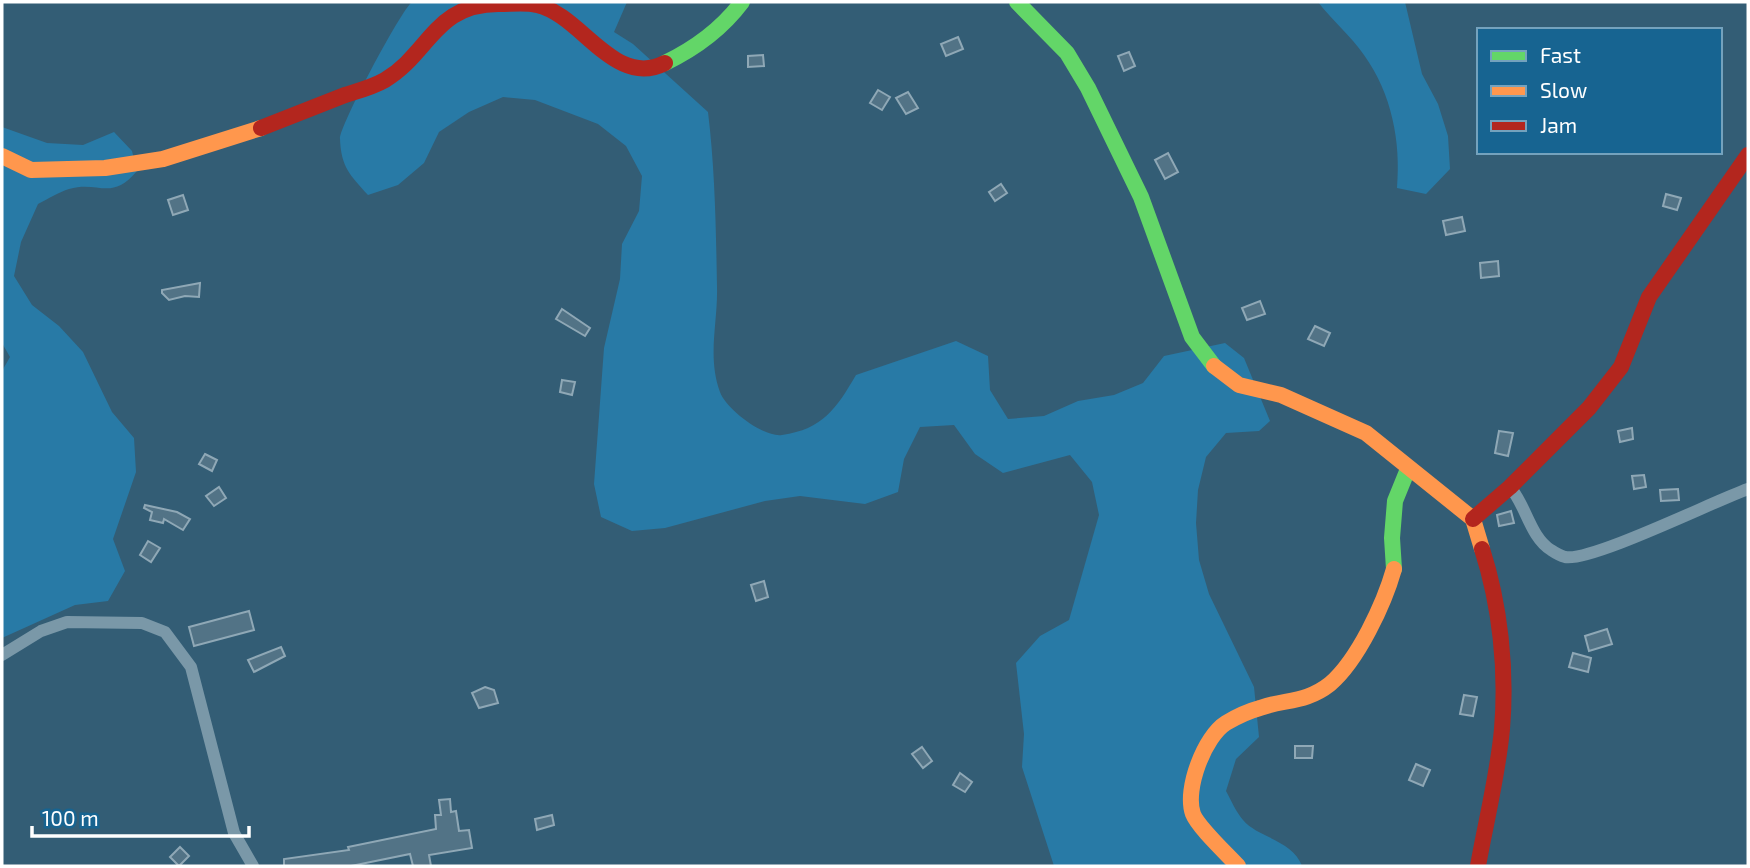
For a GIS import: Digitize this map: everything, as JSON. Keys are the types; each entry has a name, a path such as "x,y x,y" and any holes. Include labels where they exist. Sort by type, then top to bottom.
{"street":[{"path":"2,156 31,170 69,171 163,159 233,139 385,80 418,51 443,20 487,4 538,5 577,25 600,50 623,64 654,69 698,47 730,18 742,2"},
{"path":"1017,2 1067,53 1088,88 1141,197 1166,259 1192,337 1209,362 1239,385 1280,395 1366,433 1473,519 1495,590 1502,673 1502,729 1479,866"},
{"path":"1473,519 1510,487 1589,408 1621,367 1649,297 1748,155"},
{"path":"1238,866 1194,814 1192,789 1200,756 1224,724 1262,707 1297,702 1330,684 1352,656 1385,601 1396,564 1392,538 1395,500 1408,469"},
{"path":"1510,487 1521,499 1539,539 1549,549 1566,557 1594,553 1748,489"},
{"path":"2,655 41,631 68,622 142,623 165,632 191,667 234,834 253,866"}],"shaded area":[{"path":"412,2 627,2 614,32 633,44 708,112 716,221 716,379 720,392 730,406 746,421 766,432 782,435 808,428 827,416 856,375 956,341 988,356 990,390 1008,419 1044,416 1078,401 1114,395 1143,383 1164,356 1225,343 1244,358 1270,421 1259,431 1226,433 1206,457 1198,490 1196,523 1199,560 1209,594 1254,687 1259,737 1236,759 1226,791 1249,826 1291,850 1302,866 1054,866 1022,767 1024,734 1016,663 1040,636 1069,620 1099,515 1092,482 1070,455 1003,473 975,454 954,425 920,427 904,459 898,492 865,504 800,496 765,501 665,528 632,531 601,517 594,484 604,348 620,279 622,244 639,211 642,176 626,146 598,124 535,100 503,97 469,112 439,132 424,163 398,185 368,195 356,182 342,157 342,130 371,69"},
{"path":"1318,2 1405,2 1422,74 1438,104 1448,136 1450,169 1426,194 1397,188 1396,136 1382,86 1359,48"},
{"path":"2,127 47,143 83,145 114,132 132,151 137,171 120,186 69,189 38,204 21,242 14,276 32,305 59,326 83,352 112,412 134,438 136,472 113,539 125,571 108,601 75,605 2,638 2,371 10,357 2,343"}],"building":[{"path":"958,37 963,49 946,56 941,44"},
{"path":"1129,52 1135,66 1124,71 1118,56"},
{"path":"763,55 764,66 748,67 748,56"},
{"path":"878,90 890,97 882,110 870,103"},
{"path":"908,92 918,108 906,114 896,98"},
{"path":"1168,153 1178,172 1165,179 1155,160"},
{"path":"1001,184 1007,193 995,201 989,192"},
{"path":"1666,194 1681,198 1677,210 1663,206"},
{"path":"183,195 188,210 173,215 168,200"},
{"path":"1462,217 1465,231 1446,235 1443,221"},
{"path":"1498,261 1499,276 1481,278 1480,263"},
{"path":"200,283 199,297 185,296 169,300 162,293 162,290"},
{"path":"1260,301 1265,314 1247,320 1242,308"},
{"path":"562,309 590,328 585,336 556,319"},
{"path":"1315,326 1330,333 1324,346 1308,339"},
{"path":"562,380 575,382 572,395 560,392"},
{"path":"1632,428 1633,439 1620,442 1618,431"},
{"path":"1499,431 1513,433 1508,456 1495,453"},
{"path":"205,454 217,460 212,471 199,464"},
{"path":"1644,475 1646,487 1634,489 1632,476"},
{"path":"219,487 226,498 214,506 206,496"},
{"path":"1678,489 1679,500 1661,501 1660,490"},
{"path":"145,505 177,512 190,519 183,530 164,519 163,523 150,520 152,512 144,508"},
{"path":"1511,511 1514,523 1499,526 1497,515"},
{"path":"148,541 160,548 151,562 140,555"},
{"path":"764,581 768,597 756,601 751,585"},
{"path":"249,611 254,630 194,646 189,627"},
{"path":"1607,629 1612,644 1589,651 1585,636"},
{"path":"281,647 285,656 254,672 248,660"},
{"path":"1573,653 1591,658 1588,672 1569,667"},
{"path":"485,687 494,690 498,703 479,708 472,693"},
{"path":"1464,695 1477,697 1473,716 1460,714"},
{"path":"1295,746 1313,746 1312,758 1295,758"},
{"path":"922,747 932,761 923,768 912,754"},
{"path":"1416,764 1430,770 1423,786 1409,780"},
{"path":"960,773 972,782 965,792 953,785"},
{"path":"450,799 451,812 456,811 459,831 469,830 472,848 429,855 431,866 413,866 410,854 351,866 284,866 284,859 349,850 348,847 436,829 435,815 441,815 439,800"},
{"path":"552,815 554,825 537,830 535,819"},
{"path":"180,847 189,856 179,866 170,857"}],"traffic: fast":[{"path":"665,63 707,37 742,2"},
{"path":"1017,2 1067,53 1088,88 1141,197 1192,337 1214,366"},
{"path":"1394,569 1392,538 1395,501 1408,469"}],"traffic: slow":[{"path":"2,156 31,170 105,168 163,159 261,128"},
{"path":"1214,366 1239,385 1281,395 1366,433 1473,519 1482,549"},
{"path":"1238,866 1193,814 1191,791 1204,751 1226,723 1256,709 1304,698 1330,684 1350,661 1369,631 1394,569"}],"traffic: jam":[{"path":"261,128 385,80 413,57 447,20 478,6 519,3 537,5 553,11 569,22 614,59 630,66 647,68 665,63"},
{"path":"1473,519 1510,487 1589,408 1621,367 1649,297 1748,155"},
{"path":"1478,866 1498,763 1504,683 1498,615 1482,549"}]}
